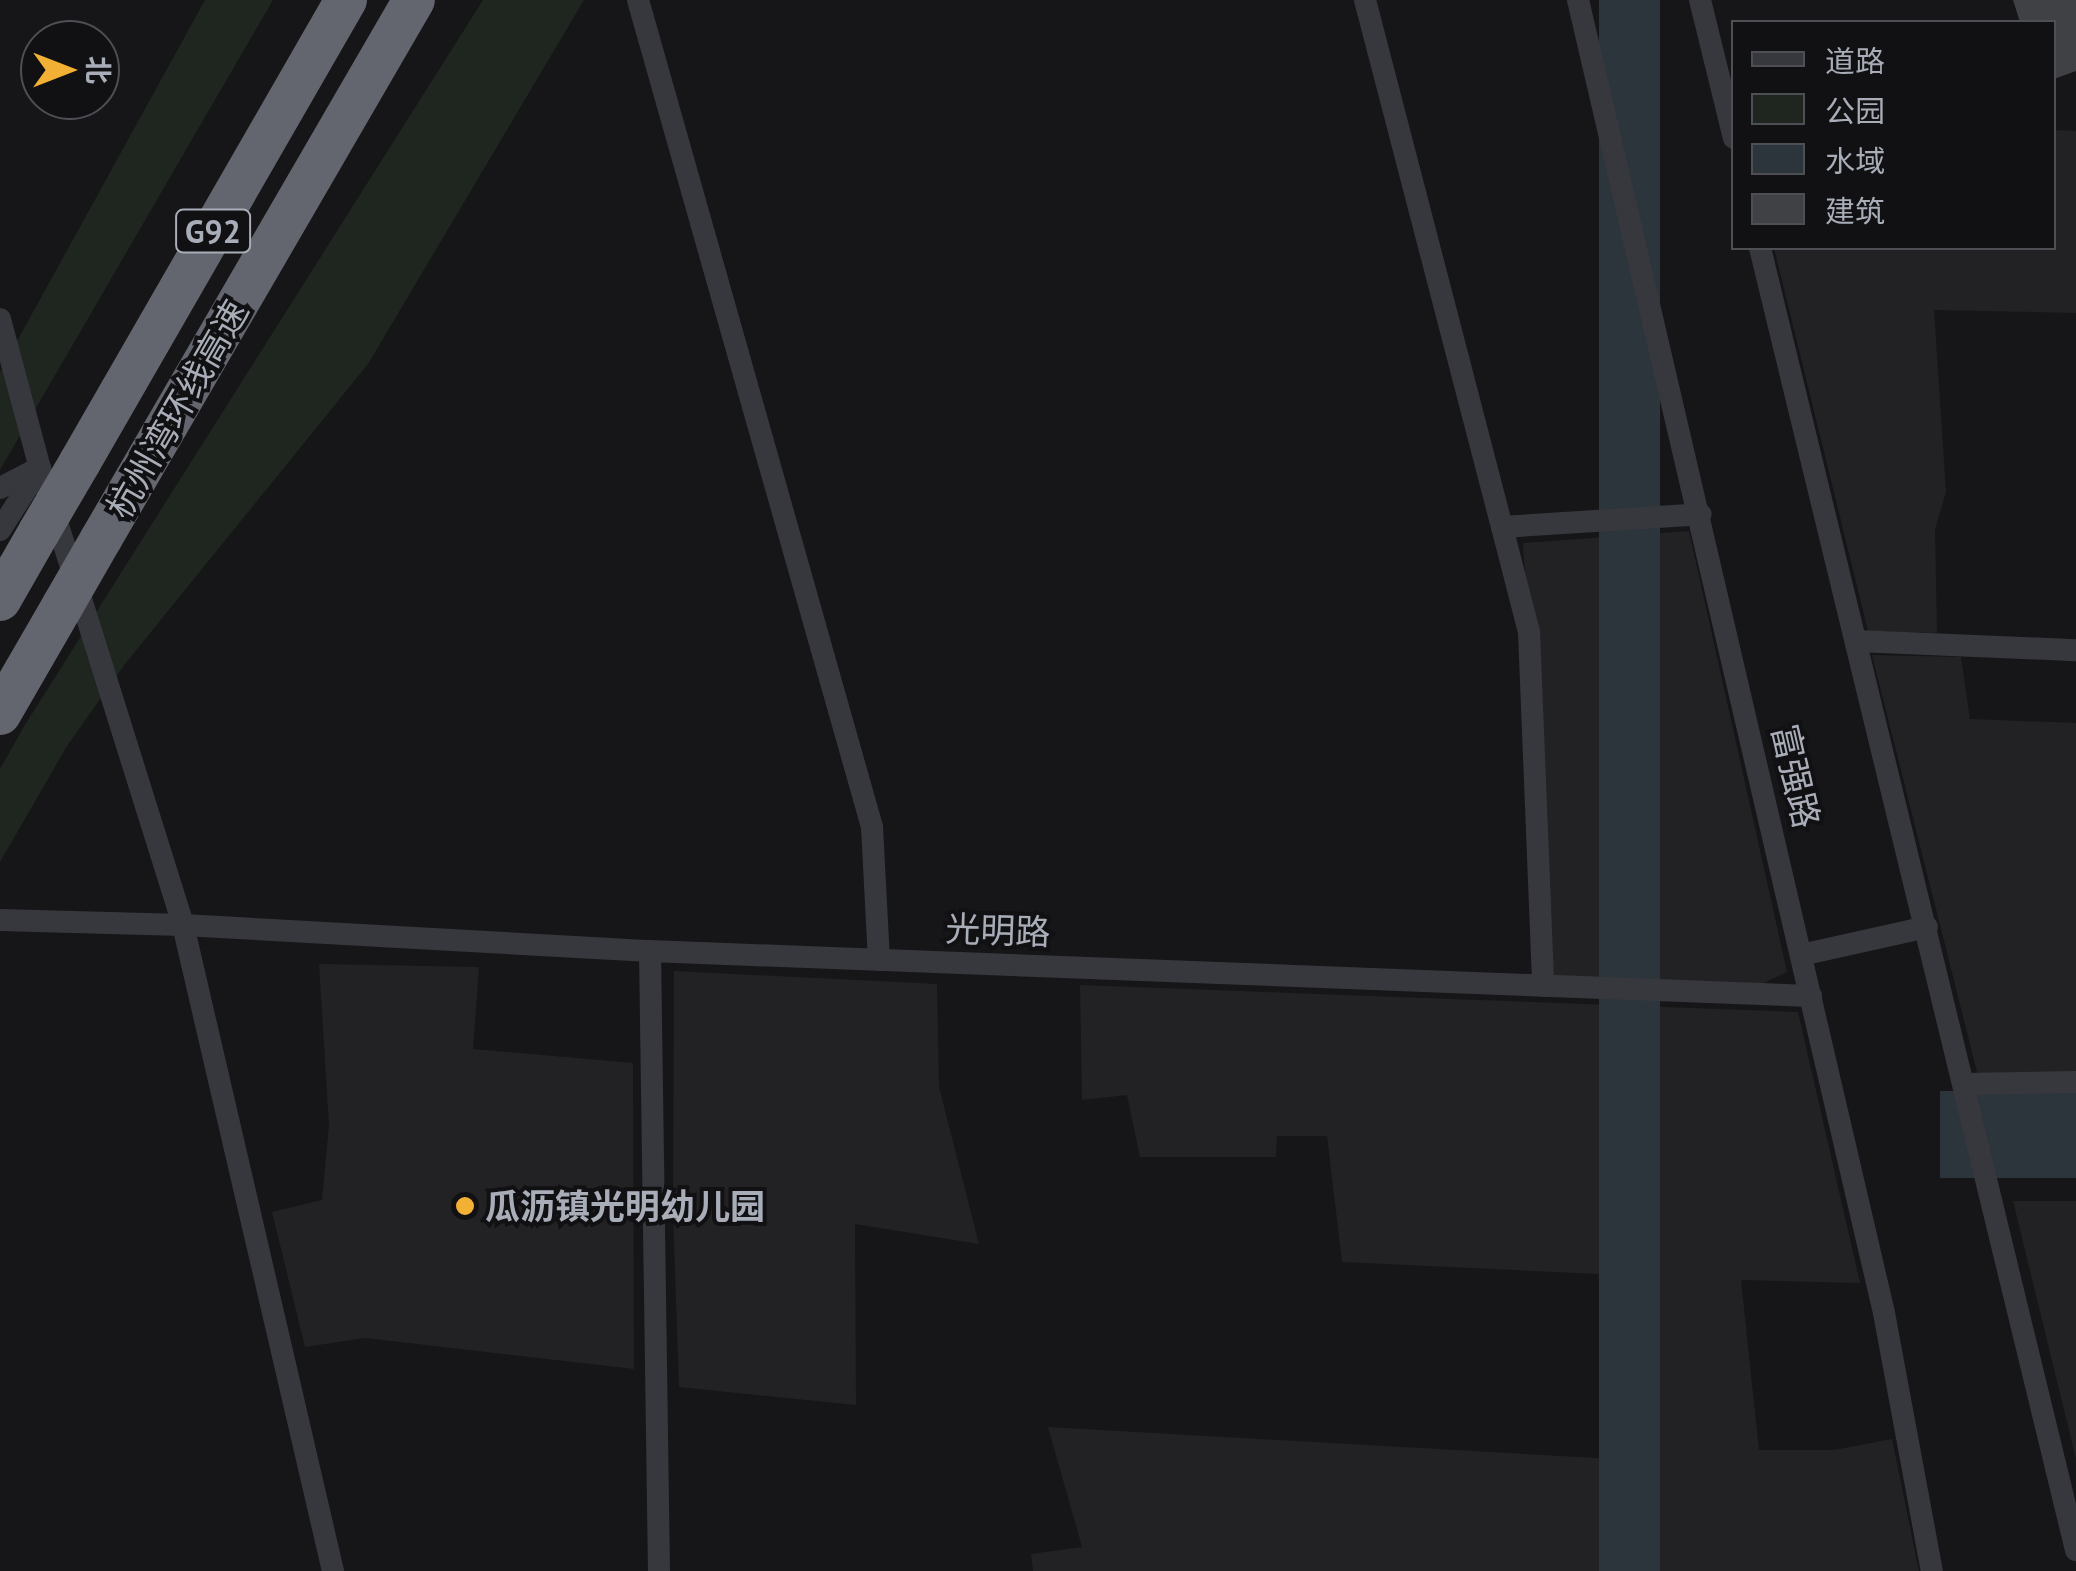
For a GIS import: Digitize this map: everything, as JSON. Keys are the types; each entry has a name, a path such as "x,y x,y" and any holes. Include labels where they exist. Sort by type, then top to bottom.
{"highway":[{"name":"杭州湾环线高速","path":"0,600 20,531 346,0"},
{"name":"杭州湾环线高速","path":"0,714 414,0"},
{"path":"367,84 430,0"}],"street":[{"path":"638,0 872,827 879,960"},
{"path":"1365,0 1529,632 1543,986"},
{"name":"富强路","path":"1578,0 1807,953 1811,996 1884,1314 1932,1571"},
{"path":"1700,0 1731,126"},
{"path":"1760,250 2076,1550"},
{"path":"1,325 60,465 183,925 333,1571"},
{"path":"0,488 60,465"},
{"path":"1502,526 1701,514"},
{"path":"1857,641 2076,650"},
{"name":"光明路","path":"0,920 183,925 650,952 1811,996"},
{"path":"1807,953 1927,927"},
{"path":"650,952 659,1571"},
{"path":"1966,1087 2076,1082"}],"shaded area":[{"path":"2056,130 2076,131 2076,313 1934,310 1946,492 1935,529 1937,633 1868,631 1774,250 2056,250"},
{"path":"1689,531 1787,972 1742,993 1543,986 1543,842 1523,543"},
{"path":"1872,655 1961,657 1970,719 2076,723 2076,1074 1978,1076"},
{"name":"瓜沥镇光明幼儿园","path":"319,964 479,967 473,1049 633,1063 634,1369 365,1338 305,1347 272,1212 322,1200 329,1125"},
{"path":"674,971 937,984 939,1087 979,1244 855,1224 856,1405 679,1387 673,1212"},
{"path":"1080,985 1798,1012 1860,1283 1741,1280 1759,1450 1834,1450 1892,1439 1919,1571 1033,1571 1031,1554 1082,1547 1048,1427 1650,1461 1642,1276 1342,1262 1327,1136 1277,1136 1276,1157 1140,1157 1127,1095 1082,1100"},
{"path":"2013,1201 2076,1201 2076,1459"}],"green space":[{"path":"205,0 273,0 0,470 0,372"},
{"path":"483,0 584,0 368,364 125,664 67,746 0,862 0,769"}],"water":[{"path":"1599,0 1660,0 1660,1571 1599,1571"},
{"path":"1940,1091 2076,1091 2076,1178 1940,1178"}],"building":[{"path":"2013,0 2076,0 2076,71 2056,78 2056,20 2019,20"}],"place":[{"name":"瓜沥镇光明幼儿园","path":"465,1206"}]}
